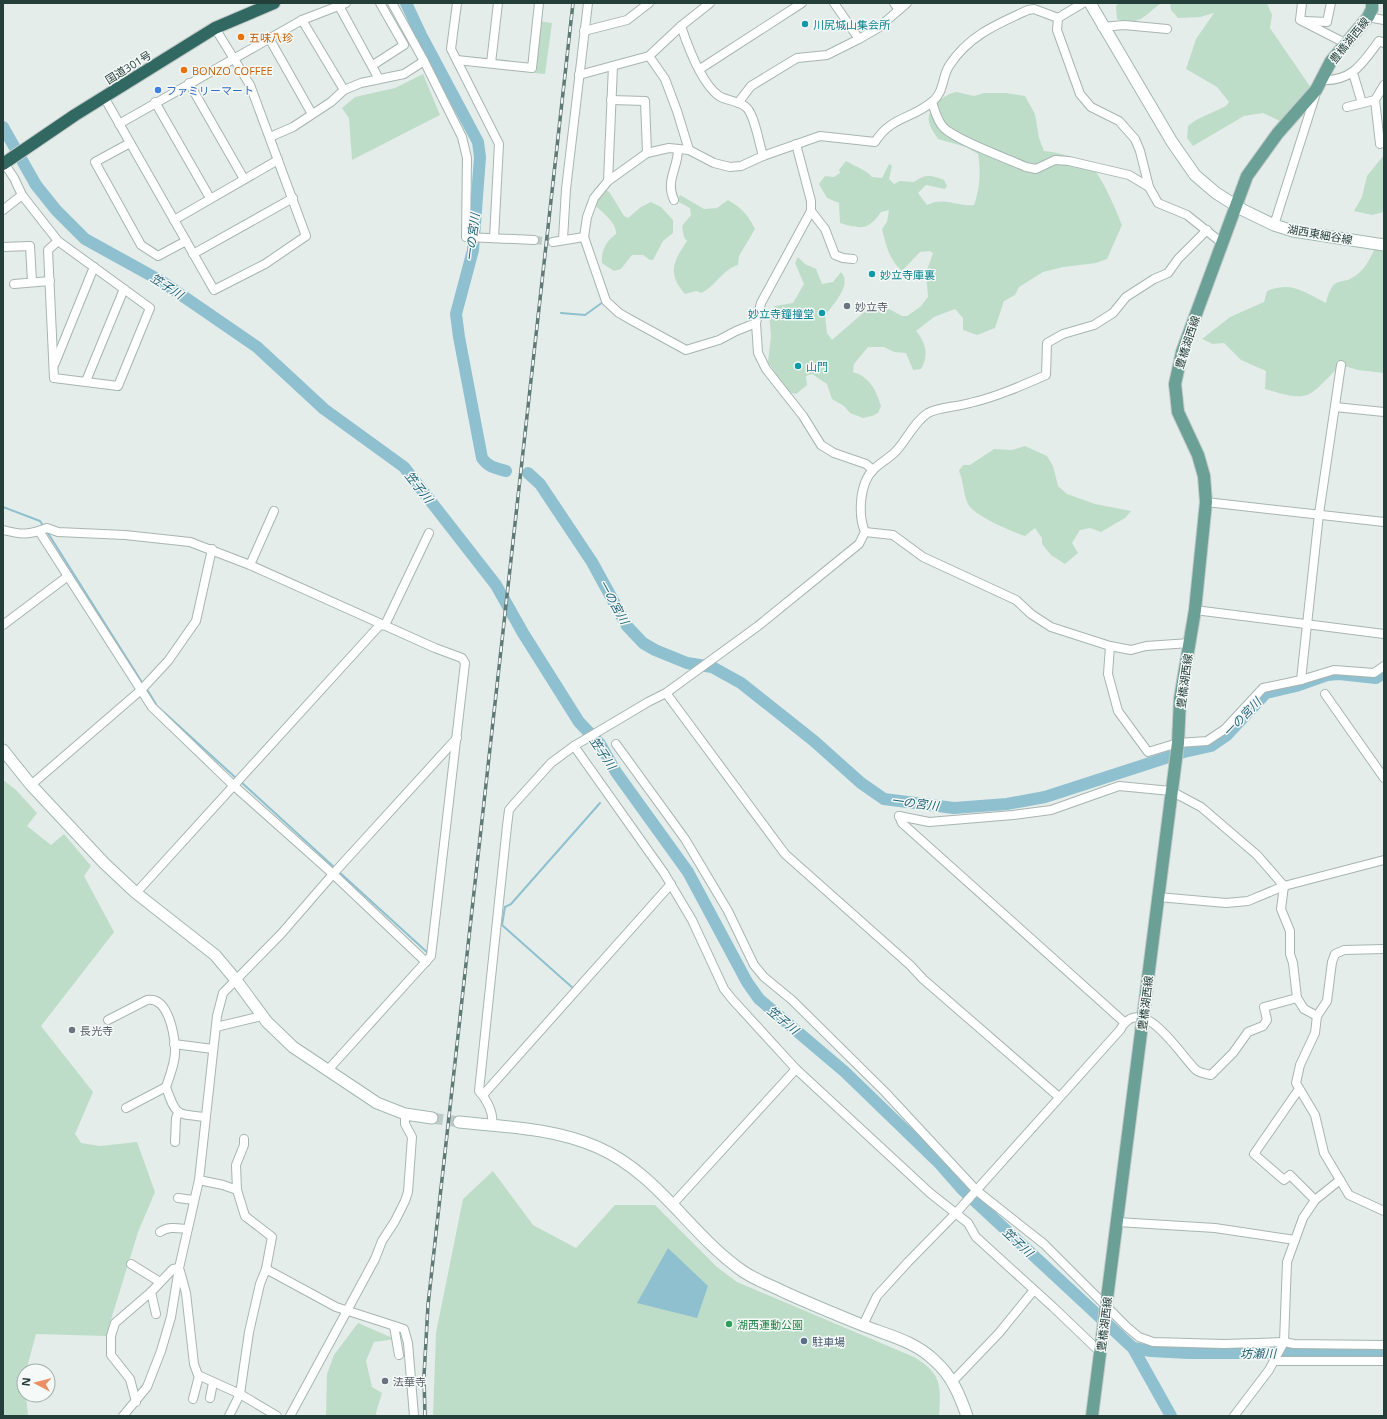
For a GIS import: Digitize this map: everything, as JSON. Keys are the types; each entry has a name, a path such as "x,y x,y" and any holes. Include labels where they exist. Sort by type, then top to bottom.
{"highway":[{"name":"国道301号","path":"5,162 104,97 215,28 274,3"}],"main road":[{"name":"豊橋湖西線","path":"1092,1416 1178,743 1180,699 1195,610 1206,502 1204,476 1198,455 1178,412 1175,384 1182,352 1247,176 1264,151 1318,85 1330,61 1368,17 1372,9 1372,3"}],"street":[{"path":"373,66 404,46 380,3"},
{"path":"392,3 424,61 462,137 467,158 466,237 534,240"},
{"path":"457,3 451,49 499,144 494,238"},
{"path":"491,63 498,3"},
{"path":"457,60 532,68 539,3"},
{"path":"563,239 566,189 588,3"},
{"path":"584,31 627,20 649,3"},
{"path":"579,75 648,56 681,26 710,3"},
{"path":"700,69 802,3"},
{"path":"834,3 859,39"},
{"path":"738,103 751,86 797,58 827,54 859,39 878,28 896,6 907,3"},
{"path":"1058,18 1083,3"},
{"name":"湖西東細谷線","path":"1090,3 1102,27 1172,142 1195,175 1216,193 1236,206 1274,225 1293,231 1384,245"},
{"path":"1302,3 1300,20 1327,22 1331,3"},
{"path":"119,124 155,102 302,20 342,4 379,79"},
{"path":"756,324 752,324 719,340 686,350 626,317 606,301 584,237 587,217 591,204 608,182 647,153 669,148 689,150 714,163 730,167 741,166 762,156 820,136 874,142 889,125 932,102 939,95 949,67 966,45 976,36 1028,10 1034,9 1058,18"},
{"path":"1368,17 1384,20"},
{"path":"1058,18 1058,30 1080,94 1091,107 1119,121 1135,140 1140,151 1149,187 1158,203 1187,215 1222,243"},
{"path":"302,20 344,90"},
{"path":"1305,21 1309,26 1345,43"},
{"path":"1102,27 1124,25 1167,29"},
{"path":"681,26 705,80 714,91 722,97 747,107 751,115 762,156"},
{"path":"104,97 214,290 264,264 306,236 250,85 215,28"},
{"path":"269,38 312,114"},
{"path":"1274,225 1318,85 1353,73 1379,41 1384,43"},
{"path":"648,56 665,79 678,111 689,150"},
{"path":"270,137 293,127 344,90 361,83 404,74 424,61"},
{"path":"608,182 613,66"},
{"path":"1353,73 1362,103"},
{"path":"189,83 244,179"},
{"path":"1347,107 1374,100 1384,86"},
{"path":"611,100 645,101 647,153"},
{"path":"1374,100 1380,144"},
{"path":"155,102 210,198"},
{"path":"932,102 938,120 945,128 960,138 1026,167 1036,169 1055,160 1069,161 1129,175 1149,187"},
{"path":"130,143 96,162 141,245 158,256 186,241"},
{"path":"796,144 811,201 811,212 761,303 756,324 757,346 761,361 803,416 821,445 834,453 866,464 873,470"},
{"path":"674,200 669,186 678,160 678,149"},
{"path":"174,220 278,160"},
{"path":"5,162 22,195 58,241 150,308 118,386 54,378 48,250 58,241"},
{"path":"3,210 22,195"},
{"path":"193,254 293,198"},
{"path":"811,212 825,229 835,255 853,259"},
{"path":"492,1125 493,1118 490,1107 480,1090 509,810 551,763 574,746 666,693 758,626 859,544 864,532 860,521 863,489 873,470 883,464 897,450 922,417 930,412 970,403 1000,394 1046,375 1047,343 1063,334 1094,325 1113,313 1126,297 1154,279 1168,273 1178,259 1207,230"},
{"path":"553,242 563,239 584,237"},
{"path":"3,247 30,246 32,282"},
{"path":"54,366 94,267"},
{"path":"14,284 50,281"},
{"path":"86,381 124,289"},
{"path":"1301,680 1319,514 1341,365"},
{"path":"1335,407 1384,412"},
{"path":"1206,502 1384,522"},
{"path":"250,565 274,511"},
{"path":"3,530 31,534 43,530 125,535 190,542 212,549 250,565 462,658 465,663 458,737 431,956 327,1071"},
{"path":"43,530 68,576 152,707 233,785 333,874 426,962"},
{"path":"864,532 893,535 923,557 1016,600 1031,614 1051,627 1110,646 1131,650 1146,646 1190,643"},
{"path":"385,625 429,533"},
{"path":"32,785 141,690 168,661 196,621 212,549"},
{"path":"3,625 68,576"},
{"path":"1195,610 1384,634"},
{"path":"136,893 379,626 385,625"},
{"path":"1110,646 1108,674 1118,711 1148,752 1178,743 1207,741 1225,729 1263,688 1301,680 1334,670 1374,673 1384,666"},
{"path":"666,693 785,854 910,965 923,979 1058,1097"},
{"path":"1324,694 1384,778"},
{"path":"123,1416 147,1387 167,1333 179,1268 199,1180 213,1049 223,993 281,934 333,874 458,737"},
{"path":"616,744 681,834 728,911 754,965 885,1092 977,1191 1044,1244 1105,1309 1139,1337 1153,1342 1191,1344 1384,1345"},
{"path":"574,746 671,884 692,920 724,989 796,1069 930,1193 958,1212 968,1223 976,1237 1101,1348"},
{"path":"3,750 32,785 104,863 136,893 215,955 236,980 262,1016 293,1047 376,1103 406,1114 432,1118"},
{"path":"1124,1022 902,823 899,816 929,822 1013,815 1051,810 1119,786 1171,791 1189,800 1207,812 1257,855 1284,886 1281,909 1290,932 1290,954 1293,962 1297,998 1304,1009 1317,1016"},
{"path":"1158,897 1226,903 1248,901 1284,886 1384,860"},
{"path":"483,1095 671,884"},
{"path":"1384,948 1344,950 1335,954 1332,962 1327,1001 1317,1016 1315,1033 1300,1065 1296,1083 1315,1115 1324,1153 1349,1195 1384,1212"},
{"path":"863,1325 877,1296 977,1191 1058,1097 1120,1030 1124,1022 1132,1019 1143,1018 1149,1020 1162,1030 1198,1071 1211,1075 1233,1053 1248,1032 1263,1026 1267,1020 1264,1007 1297,998"},
{"path":"108,1020 151,999 160,1003 166,1011 174,1044 172,1069 166,1087 173,1107 178,1113 205,1117"},
{"path":"216,1027 262,1016"},
{"path":"174,1044 213,1049"},
{"path":"672,1205 796,1069"},
{"path":"126,1108 166,1087"},
{"path":"1299,1090 1254,1154 1284,1180 1290,1175 1315,1200"},
{"path":"175,1142 176,1118 178,1113"},
{"path":"290,1416 346,1310 375,1259 382,1241 395,1221 405,1201 412,1138 405,1124 406,1114"},
{"path":"459,1122 544,1130 599,1148 633,1169 672,1205 725,1258 745,1273 797,1298 923,1350 953,1381 967,1416"},
{"path":"229,1416 240,1394 249,1332 260,1284 266,1269 272,1237 245,1216 237,1190 236,1165 244,1145 244,1139"},
{"path":"199,1180 223,1185 237,1190"},
{"path":"1234,1416 1276,1359 1283,1344 1287,1262 1303,1218 1315,1200 1340,1180"},
{"path":"178,1198 194,1200"},
{"path":"1117,1222 1215,1228 1295,1240"},
{"path":"160,1232 164,1228 187,1230"},
{"path":"131,1264 160,1282"},
{"path":"136,1402 130,1379 111,1355 111,1336 115,1323 120,1317 151,1292 173,1269 179,1268"},
{"path":"179,1268 186,1293 194,1364 199,1376 193,1399"},
{"path":"266,1269 309,1294 346,1310 404,1329 406,1335 414,1416"},
{"path":"953,1381 999,1333 1034,1290"},
{"path":"151,1292 156,1314"},
{"path":"394,1326 399,1355"},
{"path":"1276,1359 1384,1361"},
{"path":"199,1376 240,1394 278,1416"},
{"path":"210,1398 213,1383"}],"green space":[{"path":"1119,3 1161,3 1146,15 1136,21 1131,22 1117,19 1116,6"},
{"path":"1170,3 1267,3 1272,15 1270,28 1309,85 1316,90 1286,124 1263,113 1244,116 1193,146 1187,138 1188,126 1196,120 1226,106 1229,102 1217,87 1186,69 1196,39 1214,13 1200,17 1178,18 1171,10"},
{"path":"539,21 552,23 545,74 534,73"},
{"path":"423,74 440,115 352,160 349,118 342,108 355,97 395,88"},
{"path":"957,92 974,96 984,93 1006,93 1025,96 1035,114 1039,138 1044,151 1073,157 1094,169 1108,192 1122,225 1107,259 1096,263 1063,267 1043,272 1019,287 1015,295 1004,301 995,328 977,335 963,330 963,318 955,309 934,317 916,331 924,344 926,354 921,369 913,370 906,353 894,352 884,347 868,347 854,364 853,372 864,377 872,385 877,395 881,406 878,413 872,416 863,418 850,413 844,406 832,399 827,384 812,374 806,376 807,385 796,394 788,392 768,362 771,336 769,314 775,306 793,303 804,284 795,263 798,257 805,264 816,269 822,284 833,282 841,272 844,277 845,283 843,289 825,316 827,333 832,340 872,307 880,304 902,316 907,316 920,307 928,297 926,273 933,253 930,251 920,252 902,271 891,257 882,229 887,222 889,210 881,212 872,223 864,227 840,223 839,203 827,198 819,184 825,176 834,177 840,173 839,170 846,161 864,170 872,177 882,178 889,164 892,166 889,179 894,184 900,181 914,182 928,176 944,180 947,186 945,189 926,185 918,193 927,205 939,201 974,205 978,192 979,180 978,154 966,147 938,139 931,129 929,122 930,112 937,102 947,95"},
{"path":"1384,155 1384,212 1372,215 1354,211 1362,197 1367,176"},
{"path":"605,189 610,193 624,216 628,218 641,207 651,202 661,207 673,220 673,233 663,241 653,260 650,260 643,255 632,255 621,269 614,271 602,263 602,254 605,247 609,240 616,234 614,225 593,203"},
{"path":"680,195 704,209 717,208 728,200 744,212 755,229 739,256 738,265 728,270 701,293 696,291 685,294 679,287 674,274 675,261 687,241 684,237 682,226 691,215 690,208 677,201"},
{"path":"1377,244 1384,245 1384,373 1358,370 1341,365 1322,384 1309,394 1292,396 1281,394 1265,389 1266,371 1241,360 1224,343 1213,344 1202,339 1230,317 1264,302 1267,291 1276,288 1283,287 1297,289 1326,303 1332,287 1339,282 1353,278 1359,273 1367,263"},
{"path":"1025,446 1047,456 1053,466 1058,486 1067,494 1095,504 1131,511 1125,518 1101,532 1090,528 1080,530 1072,543 1078,553 1065,564 1051,555 1042,544 1042,538 1035,528 1025,536 1012,531 978,514 972,509 966,500 959,471 963,465 970,465 994,449 1012,450"},
{"path":"3,780 16,790 37,813 27,826 51,845 64,834 91,866 84,876 114,932 41,1026 93,1092 75,1134 81,1143 100,1146 137,1142 155,1192 138,1232 106,1336 36,1334 28,1363 16,1363 16,1403 27,1403 28,1416 3,1416"},
{"path":"493,1171 533,1225 576,1248 615,1205 655,1205 717,1267 737,1282 914,1357 923,1363 935,1375 938,1381 940,1396 939,1416 433,1416 436,1333 463,1199"},
{"path":"358,1323 395,1339 374,1342 366,1361 372,1387 382,1393 376,1413 377,1416 326,1416 327,1374 334,1355"}],"water":[{"path":"668,1248 708,1286 697,1318 637,1303"}],"waterway":[{"name":"一の宮川","path":"406,3 421,35 478,142 480,157 473,250 456,314 482,458 489,465 506,471"},
{"name":"笠子川","path":"3,127 36,185 56,210 85,239 161,281 257,347 324,409 404,467 496,585 523,633 579,722 600,744 616,772 688,872 747,982 759,999 845,1072 940,1164 962,1189 1133,1348 1171,1416"},
{"path":"561,313 585,315 603,302"},
{"name":"一の宮川","path":"528,473 540,484 592,562 627,626 643,643 655,650 687,663 712,667 741,683 814,741 861,783 884,799 954,808 1007,804 1045,797 1184,752 1211,746 1227,735 1266,693 1296,686 1327,675 1339,674 1376,678 1384,673"},
{"path":"3,507 40,521 44,527"},
{"path":"46,530 143,684"},
{"path":"148,691 157,706 179,726"},
{"path":"179,726 237,779"},
{"path":"241,782 335,868"},
{"path":"574,989 502,925 505,907 511,904 600,803"},
{"path":"338,871 429,954"},
{"name":"坊瀬川","path":"1133,1348 1151,1351 1188,1353 1384,1353"}],"tunnel":[{"path":"534,240 553,242"},
{"path":"432,1118 459,1122"}],"railway":[{"path":"425,1416 424,1376 428,1305 573,3"}],"place":[{"name":"川尻城山集会所","path":"805,24"},
{"name":"五味八珍","path":"241,37"},
{"name":"BONZO COFFEE","path":"184,70"},
{"name":"ファミリーマート","path":"158,90"},
{"name":"妙立寺庫裏","path":"872,274"},
{"name":"妙立寺","path":"847,306"},
{"name":"妙立寺鐘撞堂","path":"822,313"},
{"name":"山門","path":"798,366"},
{"name":"長光寺","path":"72,1030"},
{"name":"湖西運動公園","path":"729,1324"},
{"name":"駐車場","path":"804,1341"},
{"name":"法華寺","path":"385,1381"}]}
